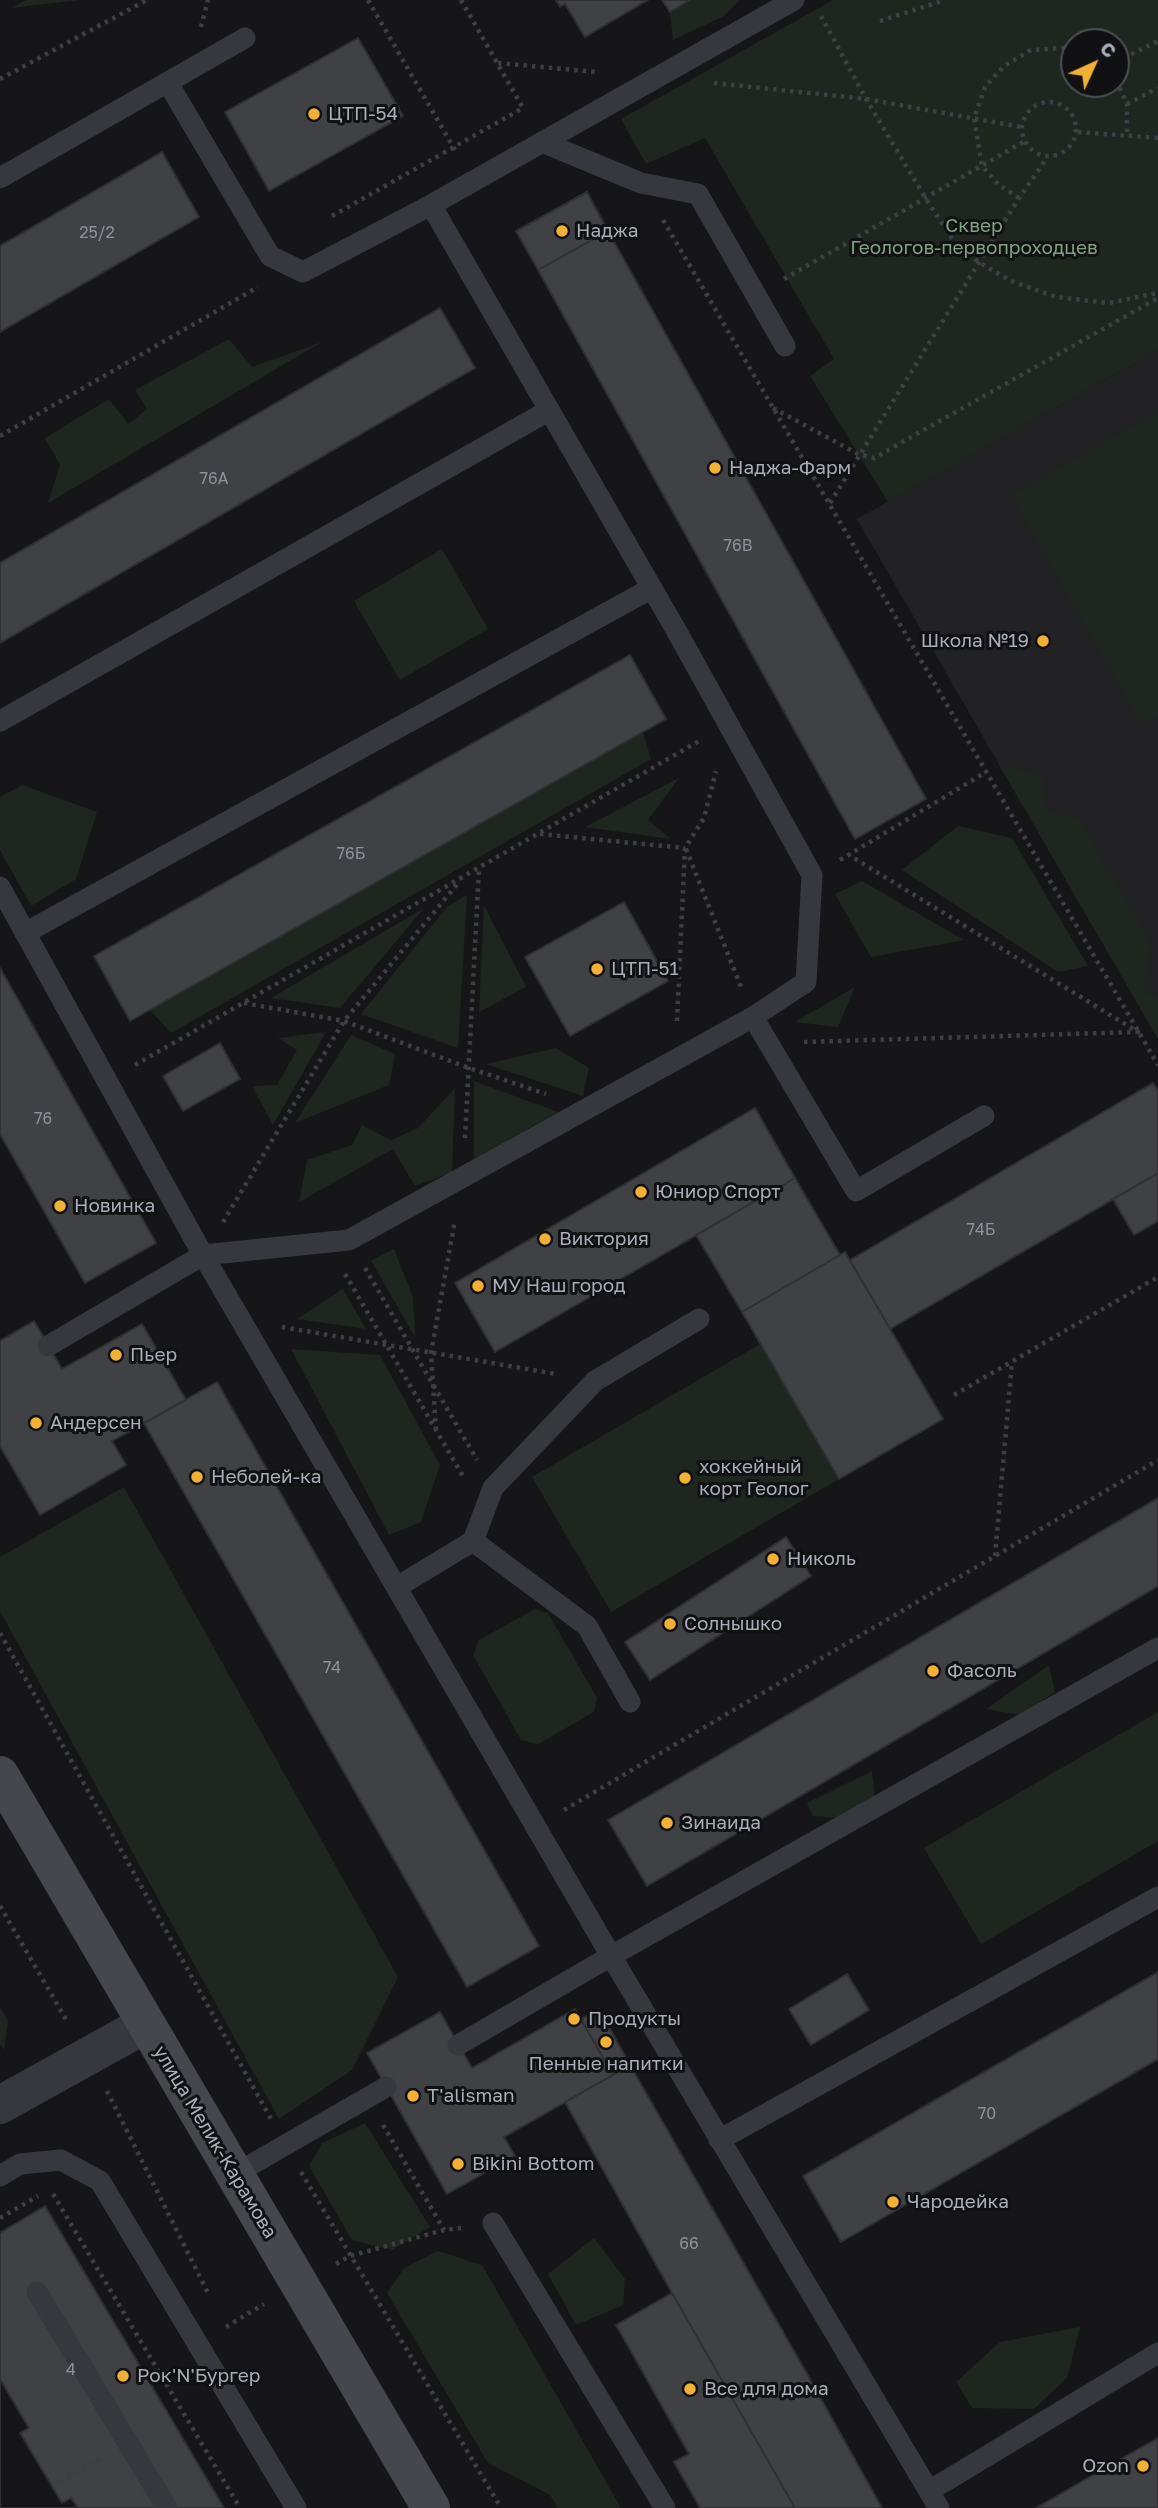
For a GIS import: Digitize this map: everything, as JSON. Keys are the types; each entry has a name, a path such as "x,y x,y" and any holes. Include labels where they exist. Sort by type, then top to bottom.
{"main road":[{"name":"улица Мелик-Карамова","path":"0,1775 431,2508"}],"street":[{"path":"0,2105 146,2024"}],"lane":[{"path":"168,83 270,256 303,272 432,205 794,0"},
{"path":"0,178 245,38"},
{"path":"542,142 641,183 698,194 785,346"},
{"path":"48,1346 203,1255 349,1240 753,1017 806,982 812,875 729,723 432,205"},
{"path":"0,721 548,411"},
{"path":"25,933 652,588"},
{"path":"0,887 203,1255 719,2140 934,2499 1158,2353"},
{"path":"753,1017 856,1191 984,1116"},
{"path":"397,1587 472,1541 493,1488 595,1381 699,1320"},
{"path":"472,1541 587,1626 629,1702"},
{"path":"458,2045 1158,1648"},
{"path":"719,2140 1158,1897"},
{"path":"235,2174 386,2087"},
{"path":"0,2176 20,2164 61,2160 100,2181 296,2508"},
{"path":"493,2223 665,2508"},
{"path":"37,2292 167,2508"}],"path":[{"path":"0,79 147,0"},
{"path":"368,0 454,148 470,183"},
{"path":"461,0 542,142"},
{"path":"880,21 946,0"},
{"path":"819,11 866,99 926,199 953,240 980,263 1011,281 1056,297 1109,303 1158,293"},
{"path":"1130,55 1158,41"},
{"path":"1019,198 999,185 982,166 975,118 985,87 1004,65 1031,50 1060,48"},
{"path":"498,62 866,99 1021,127"},
{"path":"1127,104 1158,88"},
{"path":"1124,98 1127,104 1127,135"},
{"path":"829,504 1019,198 1047,158 1068,151 1078,132 1071,111 1052,101 1031,107 1021,127 1028,147 1047,158"},
{"path":"324,221 523,108"},
{"path":"1078,132 1158,138"},
{"path":"718,315 1025,141"},
{"path":"641,183 1158,1065"},
{"path":"0,436 292,267"},
{"path":"773,407 858,454 874,458 1158,298"},
{"path":"106,1081 729,723"},
{"path":"675,1060 685,848 704,818 729,723"},
{"path":"812,875 986,772"},
{"path":"540,834 685,848"},
{"path":"685,848 753,1017"},
{"path":"849,855 1138,1032"},
{"path":"203,1255 344,1021 462,878"},
{"path":"243,1003 344,1021 468,1068 589,1108"},
{"path":"768,1043 1138,1032"},
{"path":"349,1240 493,1488"},
{"path":"326,1243 484,1513"},
{"path":"954,1395 1158,1277"},
{"path":"241,1320 595,1381"},
{"path":"995,1556 1012,1361"},
{"path":"536,1827 1158,1460"},
{"path":"0,1633 286,2145 501,2508"},
{"path":"0,1906 88,2058 214,2303"},
{"path":"367,2098 444,2230"},
{"path":"50,2189 240,2508"},
{"path":"0,2218 40,2195"},
{"path":"232,2338 226,2327 351,2256 444,2230 493,2223"},
{"path":"53,2486 127,2442"}],"shaded area":[{"name":"Школа №19","path":"1158,350 1158,1039 857,519"}],"green space":[{"path":"26,0 80,0 11,8"},
{"path":"690,0 740,0 724,16 673,40 670,12"},
{"name":"Сквер Геологов-первопроходцев","path":"833,0 1158,0 1158,350 888,502 810,376 834,359 705,138 646,164 621,119"},
{"path":"229,339 252,367 322,342 48,503 60,465 45,438 109,399 128,424 147,409 135,390"},
{"path":"1158,412 1158,716 1142,725 1011,495"},
{"path":"442,549 488,629 400,680 354,601"},
{"path":"643,732 651,759 171,1033 150,1010"},
{"path":"998,763 1043,777 1045,811 1079,819 1150,943 1145,993 1158,996 1158,1039"},
{"path":"679,778 648,820 671,839 585,827"},
{"path":"22,785 97,812 76,879 31,906 0,850 0,797"},
{"path":"958,826 1012,838 1088,966 1058,972 902,870"},
{"path":"862,881 964,940 871,957 835,894"},
{"path":"467,895 458,1048 361,1014 447,907"},
{"path":"484,905 526,987 479,1012"},
{"path":"424,908 340,1008 271,998"},
{"path":"855,987 838,1027 795,1022"},
{"path":"326,1032 273,1125 252,1086 277,1085 297,1050 278,1038"},
{"path":"351,1035 395,1054 389,1085 295,1123"},
{"path":"556,1048 589,1068 583,1096 486,1064"},
{"path":"474,1081 558,1112 474,1159"},
{"path":"455,1088 452,1172 415,1186 393,1149 299,1202 307,1160 352,1145 362,1125 391,1140 418,1128"},
{"path":"394,1249 413,1297 415,1337 371,1261"},
{"path":"343,1289 366,1329 297,1319"},
{"name":"хоккейный корт Геолог","path":"760,1344 839,1479 611,1612 532,1477"},
{"path":"291,1349 380,1355 440,1465 421,1522 389,1535"},
{"path":"124,1487 398,1977 352,2070 279,2119 0,1611 0,1557"},
{"path":"535,1609 548,1613 597,1698 594,1712 538,1744 521,1740 473,1655 479,1640"},
{"path":"1049,1665 1055,1692 1020,1715 986,1709"},
{"path":"1158,1712 1158,1841 981,1944 924,1848"},
{"path":"872,1771 875,1800 839,1818 813,1816 807,1803"},
{"path":"0,2006 8,2021 4,2050 0,2044"},
{"path":"365,2123 430,2227 392,2250 352,2240 309,2166 322,2143"},
{"path":"594,2238 625,2279 623,2305 576,2325 548,2274"},
{"path":"438,2251 482,2265 621,2508 558,2508 550,2495 488,2463 387,2293 404,2268"},
{"path":"1080,2327 1067,2378 1034,2409 972,2408 956,2382 1000,2342"}],"building":[{"path":"556,0 648,0 585,37 565,4 560,7"},
{"path":"662,0 690,0 670,12"},
{"name":"ЦТП-54","path":"358,38 403,116 269,191 225,112"},
{"path":"162,152 199,217 0,332 0,246"},
{"name":"Наджа","path":"587,192 608,231 538,270 516,231"},
{"path":"608,231 926,799 855,839 538,270"},
{"path":"440,308 475,368 0,643 0,563"},
{"path":"630,655 666,719 130,1021 94,956"},
{"name":"ЦТП-51","path":"624,902 668,981 570,1036 525,957"},
{"path":"0,968 156,1243 85,1283 0,1134"},
{"path":"220,1043 240,1079 183,1111 163,1076"},
{"path":"1153,1083 1158,1091 1158,1173 890,1329 850,1260"},
{"path":"755,1108 795,1178 495,1352 455,1283"},
{"path":"1158,1173 1158,1221 1134,1235 1113,1199"},
{"path":"795,1178 840,1255 742,1312 696,1235"},
{"path":"845,1252 943,1419 839,1479 742,1312"},
{"path":"34,1321 62,1369 142,1324 186,1400 112,1441 126,1465 40,1515 0,1446 0,1341"},
{"path":"217,1382 539,1946 467,1987 144,1423"},
{"path":"1158,1498 1158,1586 647,1886 608,1820"},
{"path":"786,1537 811,1576 650,1680 625,1642"},
{"path":"1158,1972 1158,2059 841,2242 803,2176"},
{"path":"847,1974 869,2010 811,2045 789,2009"},
{"path":"575,2009 613,2075 504,2137 515,2156 447,2194 367,2053 440,2012 472,2068"},
{"name":"Пенные напитки","path":"599,2009 630,2065 613,2075 581,2019"},
{"path":"630,2065 882,2508 795,2508 672,2293 565,2102"},
{"path":"45,2206 224,2508 0,2508 0,2233"},
{"name":"Все для дома","path":"672,2293 795,2508 700,2508 674,2462 689,2454 616,2325"},
{"path":"0,2379 29,2428 20,2433 62,2503 71,2498 78,2508 0,2508"},
{"path":"1158,2438 1158,2508 1036,2508 1112,2464"}],"place":[{"name":"ЦТП-54","path":"314,114"},
{"name":"Наджа","path":"562,231"},
{"name":"Наджа-Фарм","path":"715,468"},
{"name":"Школа №19","path":"1043,641"},
{"name":"ЦТП-51","path":"597,969"},
{"name":"Юниор Спорт","path":"641,1192"},
{"name":"Новинка","path":"60,1206"},
{"name":"Виктория","path":"545,1239"},
{"name":"МУ Наш город","path":"478,1286"},
{"name":"Пьер","path":"116,1355"},
{"name":"Андерсен","path":"36,1423"},
{"name":"Неболей-ка","path":"197,1477"},
{"name":"хоккейный корт Геолог","path":"685,1478"},
{"name":"Николь","path":"773,1559"},
{"name":"Солнышко","path":"670,1624"},
{"name":"Фасоль","path":"933,1671"},
{"name":"Зинаида","path":"667,1823"},
{"name":"Продукты","path":"574,2019"},
{"name":"Пенные напитки","path":"606,2042"},
{"name":"T'alisman","path":"413,2096"},
{"name":"Bikini Bottom","path":"458,2164"},
{"name":"Чародейка","path":"893,2202"},
{"name":"Рок'N'Бургер","path":"123,2376"},
{"name":"Все для дома","path":"690,2389"},
{"name":"Ozon","path":"1143,2466"}]}
